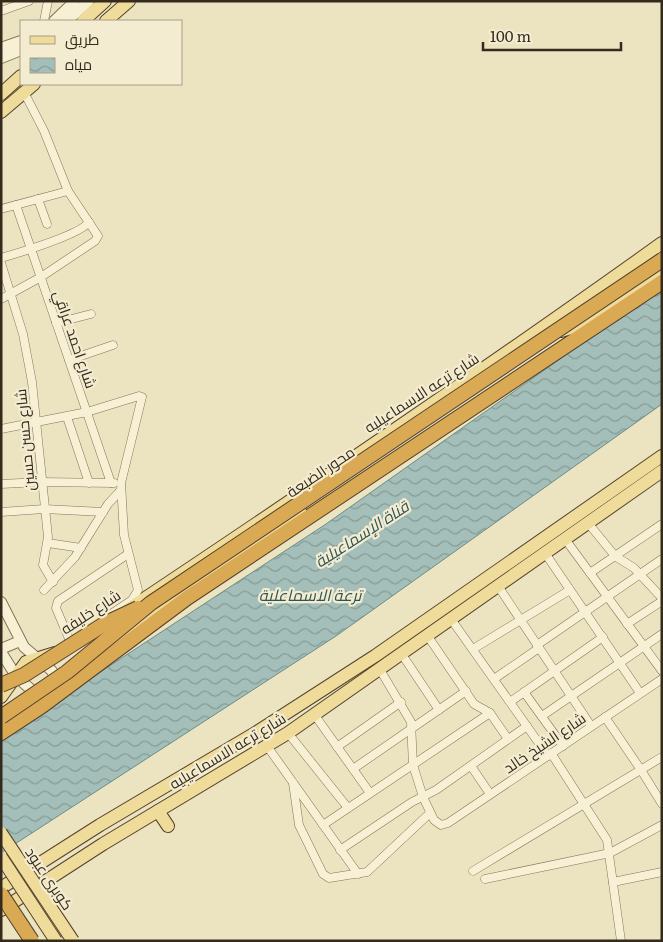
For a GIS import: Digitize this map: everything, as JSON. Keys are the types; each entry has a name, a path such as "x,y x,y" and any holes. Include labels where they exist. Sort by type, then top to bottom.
{"highway":[{"name":"محور الضبعة","path":"3,725 151,603 662,260"},
{"path":"3,725 42,706 187,598 662,282"},
{"path":"1,684 24,675 106,623 151,603"},
{"path":"1,894 32,941"}],"main road":[{"path":"84,20 105,1"},
{"path":"107,20 129,1"},
{"path":"1,94 20,77"},
{"path":"1,112 29,88"},
{"name":"شارع ترعه الاسماعيليه","path":"1,697 22,666 36,658 69,648 83,640 495,362 662,243"},
{"name":"شارع ترعه الاسماعيليه","path":"3,725 59,681 561,331 662,256"},
{"path":"561,331 587,323 662,273"},
{"name":"شارع ترعه الاسماعيليه","path":"1,888 100,825 257,732 375,656 662,456"},
{"name":"شارع ترعه الاسماعيليه","path":"1,910 75,861 288,733 662,471"},
{"path":"158,811 168,826"},
{"name":"كوبرى عبود","path":"1,834 73,941"},
{"name":"كوبرى عبود","path":"1,857 56,941"}],"street":[{"path":"1,10 29,1"},
{"path":"44,20 48,1"},
{"path":"55,20 75,1"},
{"path":"67,20 89,1"},
{"path":"1,48 20,41"},
{"path":"1,58 20,50"},
{"path":"1,299 41,277 98,238 98,234 68,191 29,88"},
{"path":"1,210 68,191"},
{"path":"38,199 47,224"},
{"name":"شارع احمد عراقي","path":"16,205 111,483"},
{"path":"1,258 30,250 82,229 89,222"},
{"name":"شارع حسن حسين","path":"1,263 23,334 32,382 48,543 43,565 53,582"},
{"path":"56,323 91,314"},
{"path":"69,360 113,345"},
{"path":"1,428 87,412 139,396 142,397 121,487 81,548 44,590"},
{"path":"67,416 89,483"},
{"path":"1,484 41,482 111,483 121,487"},
{"name":"شارع خليفه","path":"36,658 70,641 135,598 137,586 128,554 121,515 121,487"},
{"path":"1,512 44,509 103,512"},
{"path":"588,523 615,556 640,574 662,600 627,624"},
{"path":"590,573 662,524"},
{"path":"565,539 662,671"},
{"path":"48,543 81,548"},
{"path":"545,553 640,693"},
{"path":"70,641 56,608 61,598 128,554"},
{"path":"494,679 584,611 662,559"},
{"path":"498,586 591,726"},
{"path":"472,649 570,590"},
{"path":"1,602 20,641 51,670 59,681"},
{"path":"451,618 527,726 550,754 604,834 610,853 621,941"},
{"path":"542,716 662,634"},
{"path":"427,635 477,707 490,714 508,739"},
{"path":"510,702 603,637"},
{"path":"20,641 1,650 16,676 38,696"},
{"path":"401,653 439,710"},
{"path":"293,783 299,826 323,874 332,879 369,870 430,813 413,765 412,728 401,702 380,668"},
{"name":"شارع الشيخ خالد","path":"430,813 434,820 441,825 448,823 662,679"},
{"path":"353,769 466,691"},
{"path":"524,692 563,746"},
{"path":"337,747 401,702"},
{"path":"314,714 370,793"},
{"path":"322,825 490,714"},
{"path":"605,717 642,770 662,804"},
{"path":"340,850 412,802 471,766 527,726"},
{"path":"288,733 348,808"},
{"path":"267,746 358,874"},
{"path":"474,871 662,757"},
{"path":"471,766 490,794"},
{"path":"484,879 610,853 662,825"},
{"path":"613,882 662,872"}],"water":[{"name":"ترعة الاسماعلية","path":"662,287 662,404 336,636 1,853 1,735 27,720 326,524"}],"water label":[{"name":"قناة الإسماعيلية","path":"361,533"}]}
